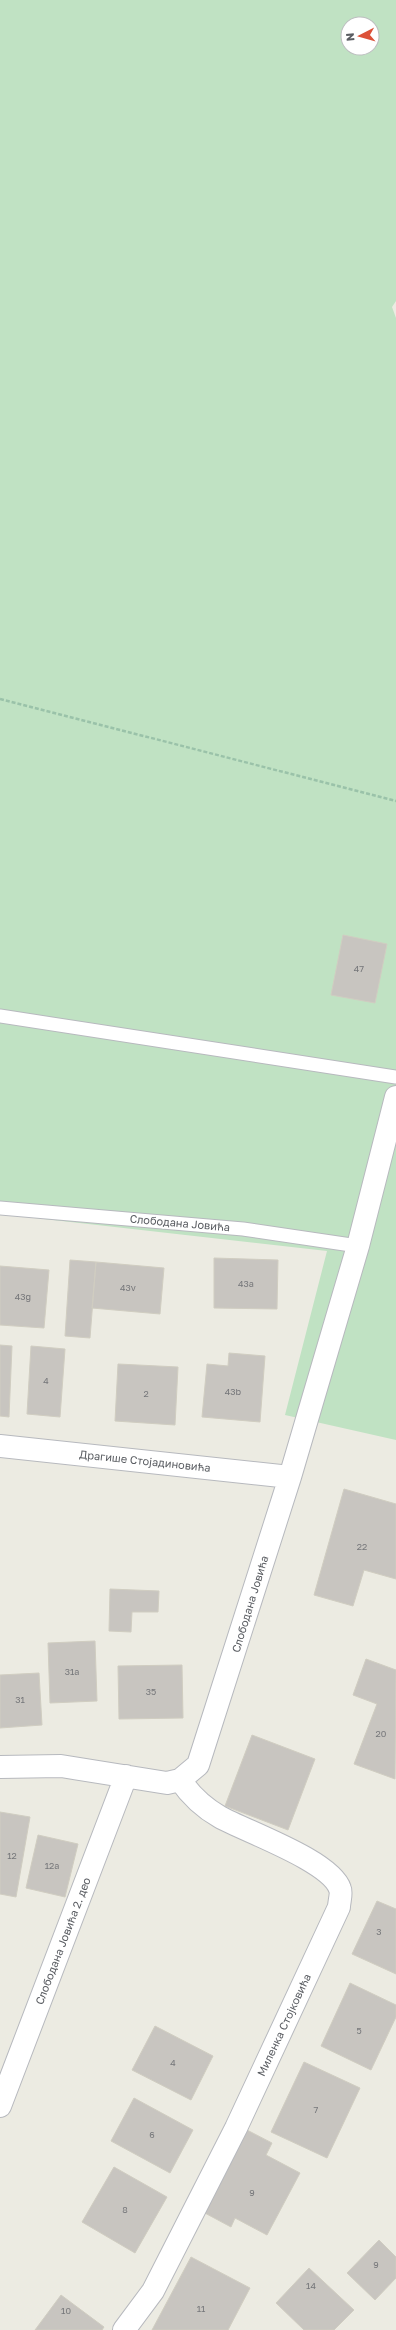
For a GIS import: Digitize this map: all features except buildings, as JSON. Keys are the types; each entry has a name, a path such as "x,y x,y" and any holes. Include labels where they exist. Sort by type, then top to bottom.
{"street":[{"name":"Слободана Јовића","path":"180,1780 198,1766 204,1753 290,1477 358,1246 396,1097"},
{"name":"Драгише Стојадиновића","path":"0,1446 290,1477"},
{"path":"0,1767 62,1766 155,1782 180,1780"},
{"name":"Слободана Јовића 2. део","path":"0,2106 126,1776"},
{"name":"Миленка Стојковића","path":"124,2330 153,2291 236,2128 339,1907 341,1890 333,1878 311,1861 220,1817 204,1807 189,1793 180,1780"}],"lane":[{"path":"0,1016 396,1077"},
{"name":"Слободана Јовића","path":"0,1208 243,1229 358,1246"}],"path":[{"path":"0,699 396,801"}],"green space":[{"path":"0,0 396,0 396,301 392,307 396,318 396,1440 285,1415 327,1251 0,1214"}]}
